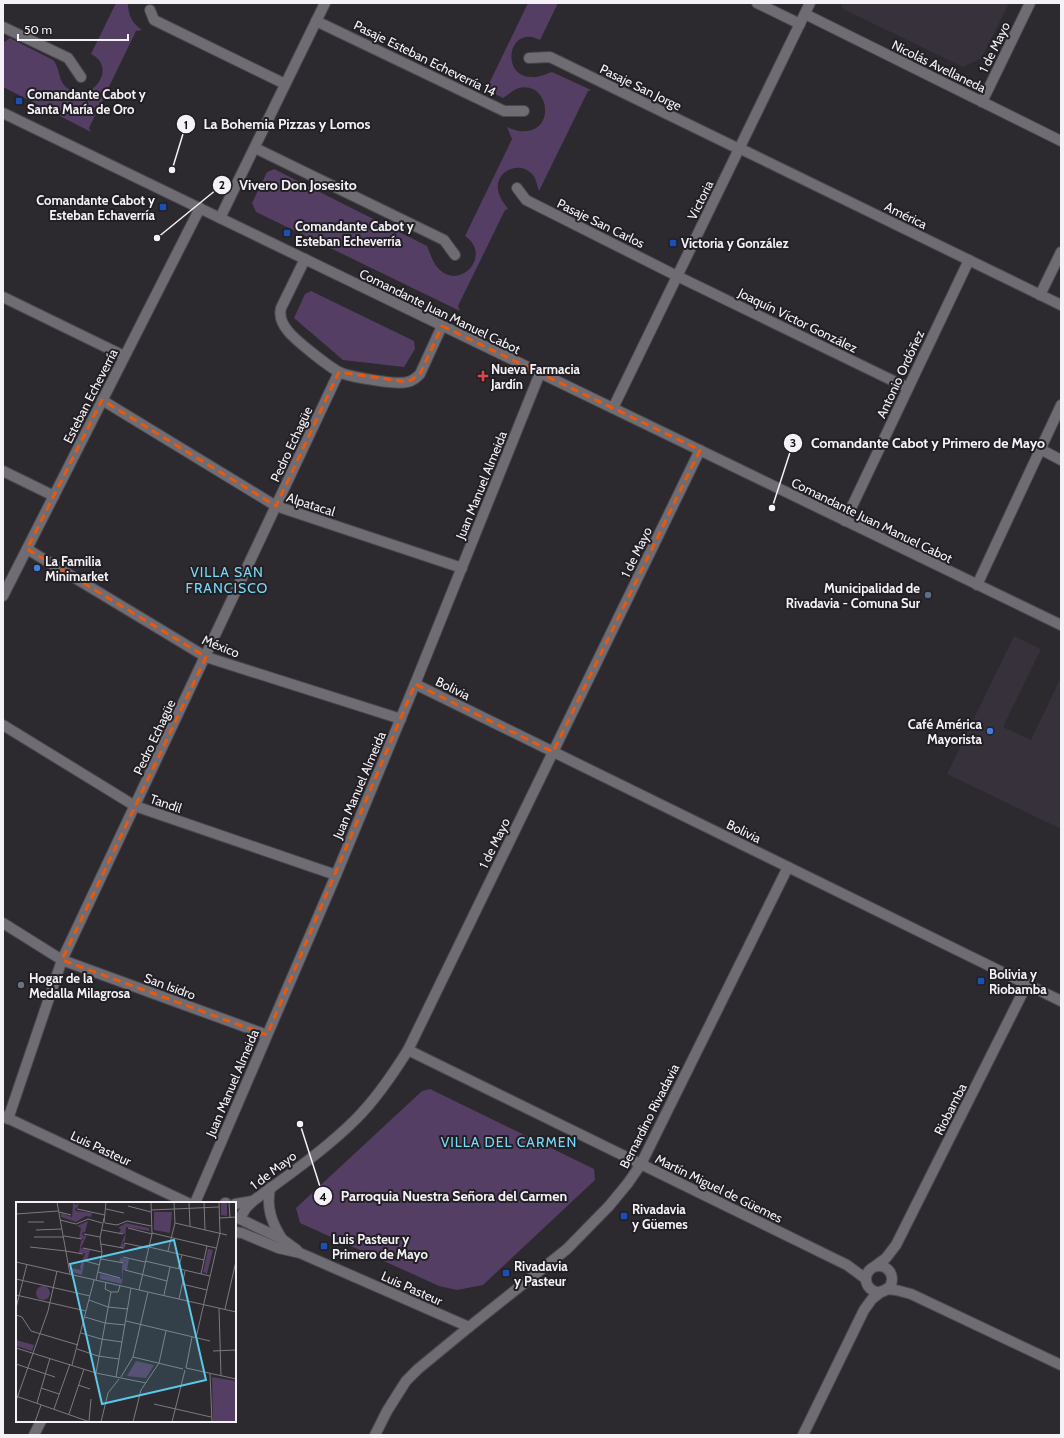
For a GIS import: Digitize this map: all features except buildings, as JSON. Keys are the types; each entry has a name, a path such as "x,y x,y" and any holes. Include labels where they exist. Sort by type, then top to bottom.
{"street":[{"path":"220,218 325,3"},
{"path":"757,3 800,24"},
{"name":"Victoria","path":"613,408 810,3"},
{"name":"1 de Mayo","path":"982,102 1030,3"},
{"path":"150,10 154,20 286,84"},
{"name":"Nicolás Avellaneda","path":"805,14 1061,141"},
{"name":"Pasaje Esteban Echeverría 14","path":"316,21 504,111 524,111"},
{"path":"3,27 68,58 81,77"},
{"name":"Pasaje San Jorge","path":"529,58 550,57 739,148"},
{"name":"Comandante Juan Manuel Cabot","path":"3,113 1061,625"},
{"path":"255,148 444,240 455,255"},
{"name":"América","path":"739,148 1061,305"},
{"name":"Pasaje San Carlos","path":"517,188 526,200 677,276"},
{"name":"Esteban Echeverría","path":"3,596 200,208"},
{"path":"1040,295 1061,252"},
{"path":"305,259 281,308 280,313 282,321 288,331 308,349 339,372 401,383 415,379 420,374 442,326"},
{"name":"Antonio Ordóñez","path":"846,521 969,260"},
{"name":"Joaquín Víctor González","path":"677,276 908,388"},
{"path":"3,297 124,356"},
{"name":"Pedro Echagüe","path":"6,1118 62,960 339,372"},
{"name":"Juan Manuel Almeida","path":"195,1202 336,875 401,719 540,373"},
{"name":"Alpatacal","path":"102,400 276,506 462,568"},
{"path":"976,585 1061,405"},
{"path":"1040,449 1061,460"},
{"name":"1 de Mayo","path":"238,1222 246,1208 253,1201 312,1156 357,1118 381,1090 408,1050 700,450"},
{"path":"3,471 54,496"},
{"name":"México","path":"27,549 206,656 401,719"},
{"name":"Bolivia","path":"415,684 1061,1000"},
{"name":"Tandil","path":"3,725 135,806 336,875"},
{"name":"Bernardino Rivadavia","path":"375,1435 387,1411 406,1381 469,1327 567,1249 609,1206 628,1183 641,1164 788,867"},
{"name":"San Isidro","path":"3,923 62,960 267,1035"},
{"name":"Riobamba","path":"873,1268 886,1258 896,1245 1027,984"},
{"name":"Martín Miguel de Güemes","path":"408,1050 847,1265 854,1269 866,1281"},
{"name":"Luis Pasteur","path":"6,1118 186,1202"},
{"name":"Luis Pasteur","path":"270,1188 268,1204 269,1210 274,1225 282,1239"},
{"name":"1 de Mayo","path":"236,1206 253,1201"},
{"path":"236,1208 239,1212 238,1222"},
{"name":"Luis Pasteur","path":"238,1222 282,1239 300,1253"},
{"name":"Luis Pasteur","path":"236,1232 242,1233 278,1248 300,1253 469,1327"},
{"name":"Riobamba","path":"891,1275 896,1245"},
{"name":"Martín Miguel de Güemes","path":"847,1265 862,1268 873,1268"},
{"path":"864,1310 867,1299 867,1273 873,1268 885,1268 910,1294"},
{"path":"803,1435 864,1310 872,1299 891,1283 891,1275"},
{"path":"866,1281 870,1289 874,1291 896,1290 910,1294 1061,1364"},
{"path":"34,1435 40,1422"}],"highlighted area":[{"path":"442,326 700,450 553,752 415,684 267,1035 62,960 206,657 27,549 102,400 276,506 339,372 408,382 420,374"}],"shaded area":[{"path":"116,3 128,3 131,18 142,30 136,31 89,128 91,132 3,87 3,43 10,38 53,60 57,66 62,82 73,91 82,93 90,90 97,84 103,69 99,61 91,54"},
{"path":"528,3 558,3 540,40 531,37 523,38 517,42 513,48 512,63 516,70 522,75 531,77 542,76 552,72 591,90 588,91 539,191 532,174 521,168 509,170 500,178 498,190 508,209 505,210 458,306 460,311 256,212 252,203 267,172 274,169 427,246 436,266 447,274 455,276 464,273 475,261 476,252 473,244 465,236 512,139 507,127 520,131 535,129 541,123 545,115 545,106 542,98 537,92 529,88 519,88 503,98 486,90"},
{"path":"840,3 1009,3 982,58 963,67 843,9"},
{"path":"311,291 414,341 415,349 404,367 343,360 294,318 305,294"},
{"name":"Café América Mayorista","path":"1014,636 1041,649 1003,727 1031,740 1061,677 1061,829 947,774"},
{"path":"430,1089 594,1169 595,1180 483,1285 457,1290 439,1286 300,1223 296,1208 422,1091"}],"place":[{"name":"Comandante Cabot y Santa María de Oro","path":"19,101"},
{"name":"La Bohemia Pizzas y Lomos","path":"172,170"},
{"name":"Comandante Cabot y Esteban Echaverría","path":"163,207"},
{"name":"Comandante Cabot y Esteban Echeverría","path":"287,233"},
{"name":"Vivero Don Josesito","path":"157,238"},
{"name":"Victoria y González","path":"673,243"},
{"name":"Nueva Farmacia Jardín","path":"483,376"},
{"name":"Comandante Cabot y Primero de Mayo","path":"772,508"},
{"name":"La Familia Minimarket","path":"37,568"},
{"name":"Municipalidad de Rivadavia - Comuna Sur","path":"928,595"},
{"name":"Café América Mayorista","path":"990,731"},
{"name":"Bolivia y Riobamba","path":"981,981"},
{"name":"Hogar de la Medalla Milagrosa","path":"21,985"},
{"name":"Parroquia Nuestra Señora del Carmen","path":"300,1124"},
{"name":"Rivadavia y Güemes","path":"624,1216"},
{"name":"Luis Pasteur y Primero de Mayo","path":"324,1246"},
{"name":"Rivadavia y Pasteur","path":"506,1273"}],"district":[{"name":"VILLA SAN FRANCISCO","path":"227,580"},
{"name":"VILLA DEL CARMEN","path":"509,1142"}]}
